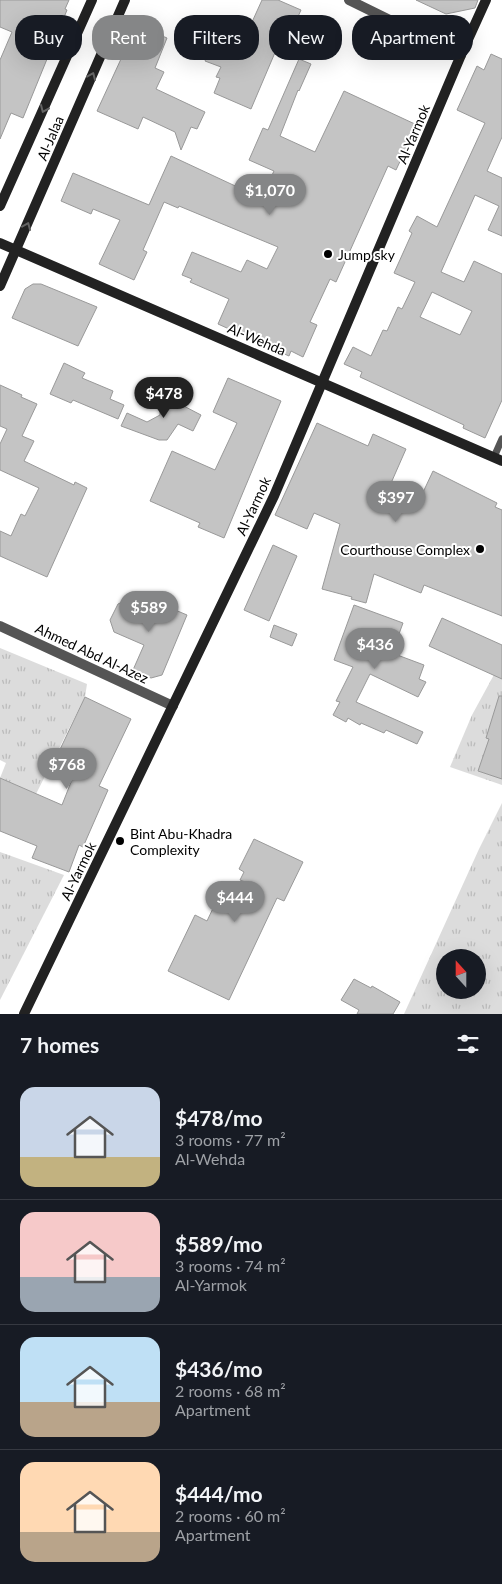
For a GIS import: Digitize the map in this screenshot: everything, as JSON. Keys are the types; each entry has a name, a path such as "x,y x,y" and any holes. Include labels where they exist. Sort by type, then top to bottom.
{"street":[{"name":"Al-Jalaa","path":"0,206 92,0"},
{"name":"Al-Jalaa","path":"0,286 125,0"},
{"path":"348,0 379,15"},
{"name":"Al-Yarmok","path":"473,28 486,0"},
{"name":"Al-Yarmok","path":"24,1014 274,496 458,60"},
{"name":"Al-Wehda","path":"0,243 498,459"},
{"name":"Ahmed Abd Al-Azez","path":"0,626 173,706"}],"lane":[{"path":"498,459 502,439"}],"green space":[{"path":"0,648 87,684 85,697 36,794 0,778 6,763 0,760"},
{"path":"502,660 502,785 450,767 472,715"},
{"path":"502,803 502,1014 404,1014 479,849"},
{"path":"0,852 64,875 0,1000"}],"building":[{"path":"0,0 69,0 65,9 67,10 65,15 15,15 15,60 47,60 23,118 11,113 0,139 0,60 12,32 0,27"},
{"path":"262,0 278,0 301,10 299,15 269,15 269,60 272,60 251,109 214,93 220,78 216,77 221,67 205,61 259,60 259,15 255,15"},
{"path":"416,0 478,0 475,8 446,14"},
{"path":"491,54 502,59 502,137 487,171 502,178 502,236 488,230 499,206 475,195 441,272 464,282 474,261 502,274 502,400 485,438 463,428 464,425 360,377 362,372 344,364 353,347 371,356 383,330 387,331 398,307 402,309 415,282 394,273 412,233 409,231 417,216 437,227 485,123 457,110 477,66 484,70","holes":["432,292 472,311 460,335 420,317"]},
{"path":"121,60 158,60 155,68 164,72 156,89 205,112 197,129 191,127 181,150 175,132 143,117 138,129 97,111"},
{"path":"299,60 311,64 298,90 280,136 315,152 344,91 417,125 396,170 388,166 336,282 330,279 310,322 317,325 303,357 291,351 289,356 218,324 229,299 190,282 192,279 182,275 192,252 241,272 247,260 267,269 278,247 179,206 178,208 164,202 143,250 147,252 134,280 99,264 120,220 93,209 91,214 61,201 73,173 149,205 171,156 261,198 274,171 249,160 263,128 268,130"},
{"path":"33,284 41,284 97,307 78,346 12,318 25,289"},
{"path":"64,363 85,373 82,378 113,391 110,399 124,405 118,419 73,400 71,403 50,394"},
{"path":"228,378 281,401 224,538 198,527 200,523 150,501 172,451 215,470 237,423 213,412"},
{"path":"0,385 37,404 22,436 34,441 24,461 74,485 75,482 87,488 47,577 0,556 0,531 11,536 21,514 25,516 39,488 0,470 0,444 7,429 0,426"},
{"path":"164,390 178,397 176,402 201,415 193,431 178,424 167,440 159,440 121,426 127,413 147,422 160,415"},
{"path":"317,423 368,446 373,434 406,449 388,490 418,503 433,471 497,503 495,507 502,510 502,616 424,585 421,593 374,574 366,603 322,589 340,524 314,513 307,529 275,515"},
{"path":"273,545 297,556 269,621 244,610"},
{"path":"132,597 159,609 161,604 187,615 162,675 151,678 133,670 144,645 114,632 110,620 118,604"},
{"path":"354,605 403,623 392,653 424,665 419,679 426,682 418,697 370,674 356,702 423,732 417,744 386,730 384,733 361,723 360,725 348,718 346,722 333,715 340,702 336,701 353,667 334,660"},
{"path":"442,618 502,645 502,679 429,646"},
{"path":"274,625 297,634 292,646 270,637"},
{"path":"499,696 502,696 502,779 478,771 489,739 486,738"},
{"path":"85,697 131,719 99,786 108,790 83,847 79,845 69,872 32,858 37,846 0,831 0,778 62,805 75,772 54,762"},
{"path":"254,839 303,862 284,901 277,898 229,1000 168,971 195,915 207,921 216,902 235,911 248,883 240,880 244,872 239,869"},
{"path":"354,979 371,988 372,986 400,1002 393,1014 357,1014 359,1010 341,1000"}],"place":[{"name":"Jump sky","path":"328,254"},
{"name":"Courthouse Complex","path":"480,549"},
{"name":"Bint Abu-Khadra Complexity","path":"120,841"}]}
